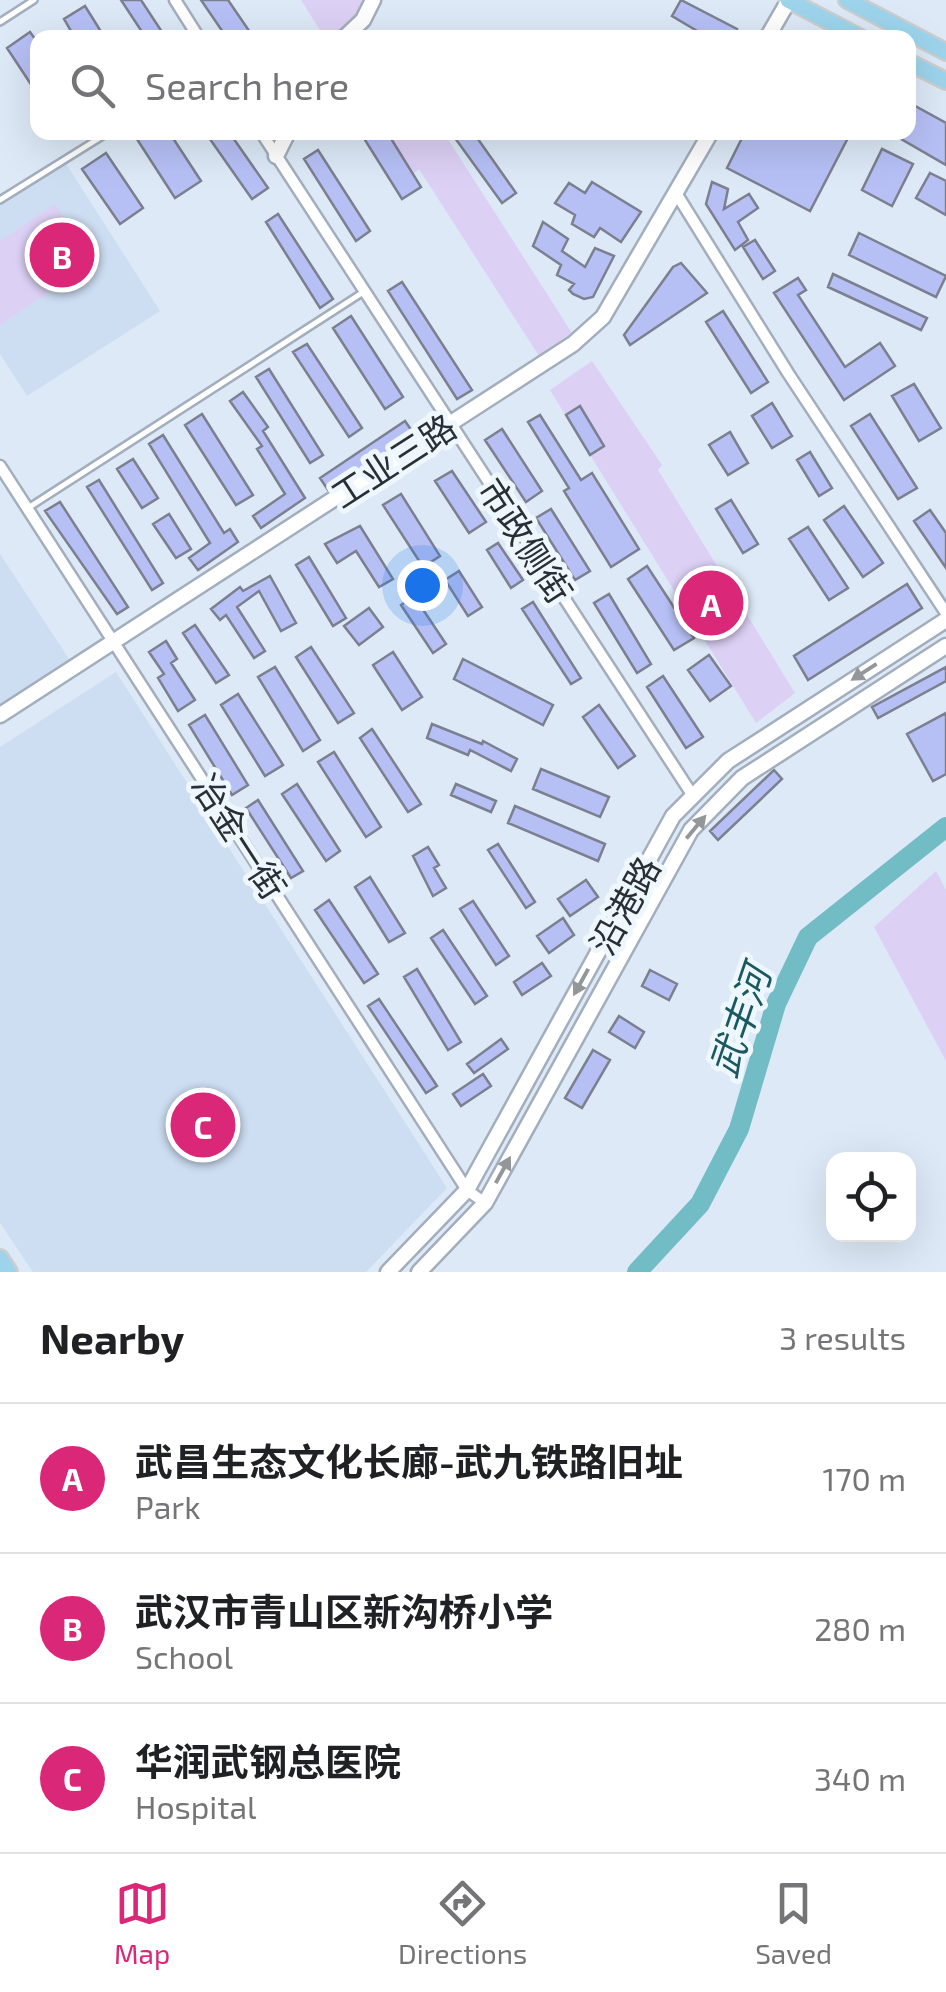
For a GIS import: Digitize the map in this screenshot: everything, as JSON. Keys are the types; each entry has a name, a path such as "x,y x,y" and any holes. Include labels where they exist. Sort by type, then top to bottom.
{"main road":[{"path":"352,30 373,0"},
{"path":"771,30 788,0 846,30"},
{"path":"847,0 904,30"},
{"path":"916,36 946,52"},
{"path":"916,66 946,80"},
{"path":"276,156 284,140"},
{"name":"工业三路","path":"0,714 572,344 603,318 707,140"},
{"name":"沿港路","path":"388,1272 466,1190 673,816 728,760 946,616"},
{"name":"沿港路","path":"419,1272 485,1203 691,830 742,778 946,646"},
{"path":"616,920 635,932"},
{"path":"0,1258 9,1272"}],"street":[{"path":"175,0 195,30"},
{"name":"市政侧街","path":"266,140 693,796"},
{"path":"676,193 946,616"},
{"name":"冶金一街","path":"0,466 466,1190 485,1203"}],"lane":[{"path":"0,22 34,0"},
{"path":"0,200 96,140"},
{"path":"28,508 365,292"}],"shaded area":[{"path":"301,0 363,2 357,18 343,30 320,30"},
{"path":"391,140 448,140 572,333 539,356 419,169 413,174"},
{"path":"63,159 160,311 27,396 0,354 0,200"},
{"path":"55,204 94,262 0,325 0,241"},
{"path":"592,361 662,465 658,470 795,693 756,723 550,390"},
{"path":"0,554 69,659 0,704"},
{"path":"116,672 447,1188 366,1272 33,1272 0,1223 0,747"},
{"path":"936,871 946,890 946,1061 874,927"}],"building":[{"path":"121,0 141,0 161,30 141,30"},
{"path":"201,0 228,0 249,30 222,30"},
{"path":"681,0 737,29 696,30 672,16"},
{"path":"85,6 100,30 70,30 64,19"},
{"path":"30,32 30,83 7,48"},
{"path":"916,106 946,123 946,165 903,140 916,140"},
{"path":"138,140 174,140 201,181 175,198"},
{"path":"211,140 235,140 268,188 252,199"},
{"path":"365,140 392,140 421,187 402,199"},
{"path":"456,140 479,140 516,193 502,203"},
{"path":"741,140 847,140 810,211 727,168"},
{"path":"882,149 913,164 892,206 862,190"},
{"path":"318,150 370,231 356,241 304,159"},
{"path":"106,153 143,208 120,224 82,169"},
{"path":"930,173 946,181 946,215 916,198"},
{"path":"592,182 641,212 621,242 600,228 594,237 572,224 575,215 555,203 569,183 585,193"},
{"path":"712,182 728,189 724,209 749,194 758,208 738,222 748,240 735,250 706,204"},
{"path":"278,214 333,299 320,308 266,222"},
{"path":"543,222 568,239 562,251 585,267 595,248 614,256 593,297 584,299 573,294 569,290 574,284 557,275 561,265 533,246"},
{"path":"859,233 946,276 936,297 849,255"},
{"path":"755,240 775,271 763,279 743,247"},
{"path":"681,263 707,293 630,345 624,335 673,267"},
{"path":"833,274 927,318 921,330 828,287"},
{"path":"798,278 806,290 798,295 845,367 880,343 895,366 844,400 774,293"},
{"path":"402,282 472,390 457,399 388,291"},
{"path":"723,311 768,382 751,393 706,322"},
{"path":"351,316 403,397 385,409 333,328"},
{"path":"307,344 362,428 349,437 293,352"},
{"path":"269,369 323,455 310,463 256,377"},
{"path":"914,384 941,428 919,441 892,396"},
{"path":"243,392 268,427 263,431 305,498 261,528 253,516 285,494 257,449 262,446 230,401"},
{"path":"772,403 792,436 772,448 752,416"},
{"path":"580,406 604,446 590,455 566,415"},
{"path":"202,414 253,495 236,505 185,425"},
{"path":"870,414 917,488 898,499 851,426"},
{"path":"540,415 581,480 592,473 639,549 611,567 564,491 569,488 528,422"},
{"path":"405,421 414,434 328,490 320,478"},
{"path":"502,429 542,491 526,502 485,440"},
{"path":"730,432 748,463 728,475 709,445"},
{"path":"163,435 224,533 230,529 238,542 198,570 189,558 210,543 149,444"},
{"path":"810,452 832,488 819,496 797,460"},
{"path":"133,459 158,498 142,508 117,469"},
{"path":"452,471 486,522 469,533 435,481"},
{"path":"99,480 163,583 152,590 87,487"},
{"path":"401,494 440,556 423,567 383,505"},
{"path":"731,500 758,544 743,553 716,509"},
{"path":"60,502 128,607 117,614 45,511"},
{"path":"844,506 883,563 863,577 824,520"},
{"path":"551,509 590,571 575,580 536,518"},
{"path":"930,510 946,533 946,568 914,521"},
{"path":"169,514 191,549 176,558 153,524"},
{"path":"360,526 393,579 379,587 356,551 337,563 325,544"},
{"path":"808,527 848,588 829,600 789,539"},
{"path":"498,543 523,580 511,588 487,550"},
{"path":"309,557 346,618 333,626 296,565"},
{"path":"647,566 694,638 674,650 628,579"},
{"path":"459,571 482,607 468,616 445,580"},
{"path":"270,576 296,623 281,631 259,591 237,607 265,651 254,658 226,615 220,620 211,609 240,587 243,591"},
{"path":"907,584 922,608 808,680 794,656"},
{"path":"609,594 651,664 637,673 594,603"},
{"path":"414,596 446,644 433,653 401,605"},
{"path":"533,602 581,678 571,684 522,609"},
{"path":"369,608 383,627 359,645 344,626"},
{"path":"195,625 229,675 216,683 183,633"},
{"path":"166,641 177,659 171,663 195,700 178,711 158,678 164,674 149,652"},
{"path":"311,647 354,713 338,723 296,657"},
{"path":"393,652 422,697 402,710 373,665"},
{"path":"709,655 731,686 710,701 688,670"},
{"path":"463,659 553,705 543,725 454,679"},
{"path":"275,667 320,740 303,751 258,677"},
{"path":"946,667 946,681 878,718 872,707"},
{"path":"663,676 703,737 686,748 647,687"},
{"path":"238,694 283,765 265,776 221,705"},
{"path":"599,705 635,756 618,768 583,717"},
{"path":"946,713 946,774 933,781 907,734"},
{"path":"205,715 248,785 232,795 189,725"},
{"path":"432,724 482,744 483,741 517,759 511,771 470,750 468,755 427,738"},
{"path":"372,729 421,804 408,812 360,738"},
{"path":"334,752 381,827 366,837 318,762"},
{"path":"541,769 609,797 600,817 533,789"},
{"path":"774,770 782,779 718,840 710,831"},
{"path":"297,784 340,851 326,861 282,794"},
{"path":"456,784 496,801 491,812 451,795"},
{"path":"258,800 303,871 291,878 246,808"},
{"path":"515,806 605,844 598,861 508,823"},
{"path":"498,844 535,902 526,908 488,850"},
{"path":"428,847 446,888 433,896 413,856"},
{"path":"370,877 405,933 389,942 355,887"},
{"path":"586,880 598,897 570,916 558,899"},
{"path":"329,900 378,974 364,983 315,910"},
{"path":"473,901 509,956 496,965 460,909"},
{"path":"563,918 574,935 549,953 537,936"},
{"path":"443,930 487,996 475,1004 431,938"},
{"path":"542,963 551,976 522,995 514,982"},
{"path":"417,969 461,1042 448,1050 404,977"},
{"path":"650,970 677,984 669,1000 642,986"},
{"path":"379,999 437,1086 426,1093 368,1006"},
{"path":"619,1016 644,1032 635,1048 609,1032"},
{"path":"501,1039 508,1049 474,1073 467,1064"},
{"path":"593,1050 610,1060 582,1108 565,1098"},
{"path":"483,1074 491,1086 461,1106 453,1094"}],"waterway":[{"name":"武丰河","path":"637,1272 700,1204 739,1129 776,1004 808,937 946,827"}],"place":[{"name":"武汉市青山区新沟桥小学","path":"62,255"},
{"name":"武昌生态文化长廊-武九铁路旧址","path":"711,603"},
{"name":"华润武钢总医院","path":"203,1125"}]}
